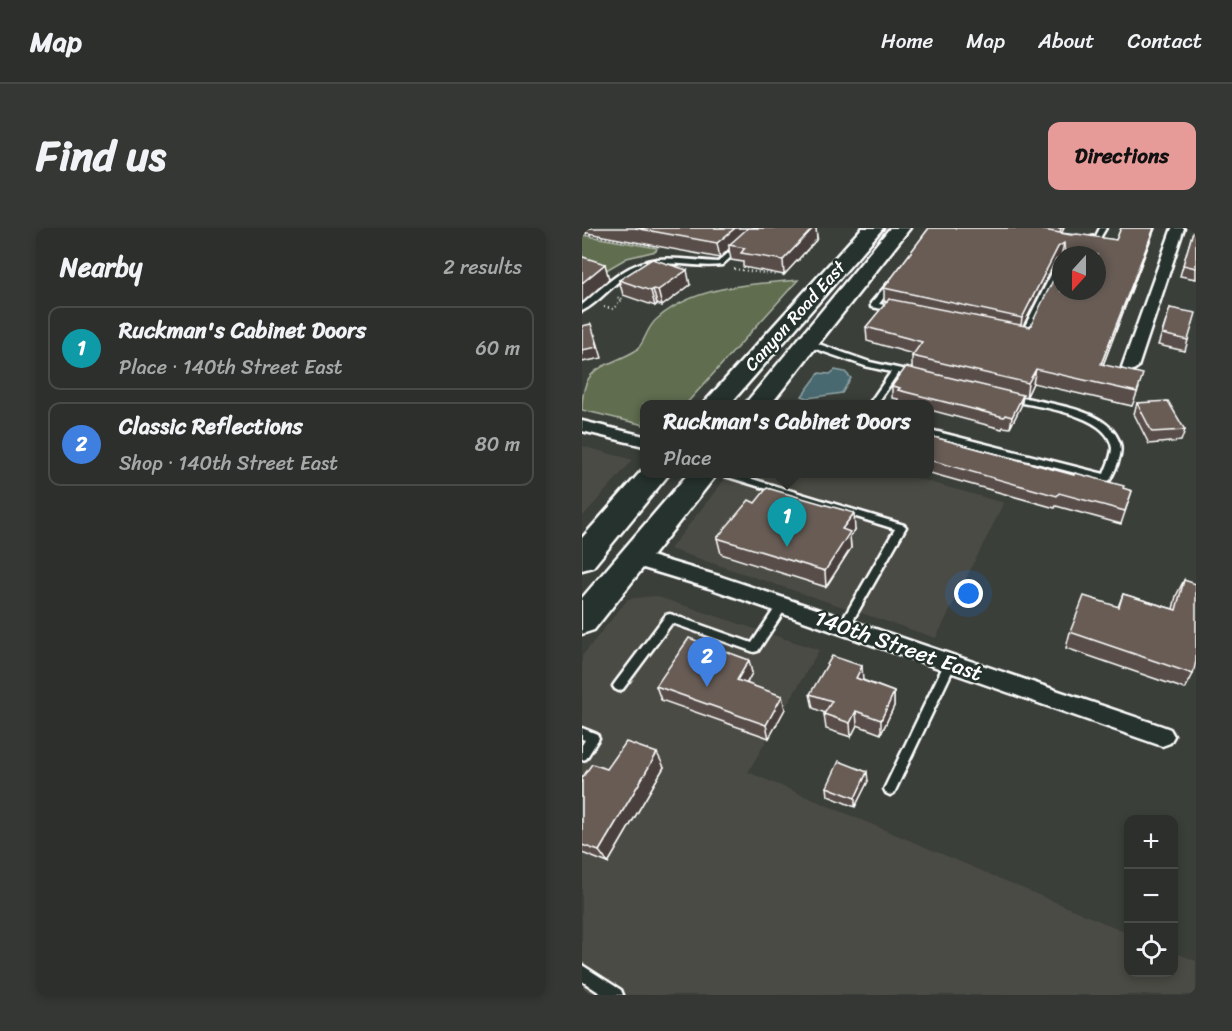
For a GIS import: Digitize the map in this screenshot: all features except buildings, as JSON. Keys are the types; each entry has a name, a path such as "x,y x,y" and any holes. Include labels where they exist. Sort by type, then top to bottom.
{"main road":[{"name":"Canyon Road East","path":"720,400 873,228"},
{"name":"Canyon Road East","path":"762,400 900,228"},
{"path":"582,559 652,478"},
{"path":"634,558 679,478"},
{"path":"582,621 700,478"}],"street":[{"path":"1130,367 1178,228"},
{"path":"582,426 640,440"},
{"name":"140th Street East","path":"634,558 715,582 1162,736"}],"lane":[{"path":"582,309 615,280 637,267 656,261 720,264 759,228 756,228"},
{"path":"1079,242 1098,237 1103,228"},
{"path":"901,271 874,306 909,313"},
{"path":"1012,336 1023,339 1052,279"},
{"path":"807,343 929,378"},
{"path":"876,400 896,370"},
{"path":"934,434 1107,478 1116,452 1116,444 1109,430 1080,415 1004,396"},
{"path":"741,478 901,528 844,626"},
{"path":"619,686 670,618 754,648 783,605"},
{"path":"890,789 950,663"},
{"path":"582,733 593,738 582,755"},
{"path":"583,975 616,995"}],"path":[{"path":"590,235 591,228"},
{"path":"582,233 662,248"},
{"path":"799,261 819,237 808,234"},
{"path":"727,268 760,274 777,274"}],"shaded area":[{"path":"582,446 633,460 582,517"},
{"path":"726,478 915,478 1004,503 936,638 670,549"},
{"path":"655,596 819,650 748,772 1124,931 1124,977 1178,977 1178,954 1196,961 1196,995 582,995 582,656 628,599"}],"green space":[{"path":"582,235 657,248 656,251 627,258 582,284"},
{"path":"798,280 690,400 640,400 640,424 582,410 583,395 591,376 605,365 635,351 654,322 673,307 689,299 724,288"}],"water":[{"path":"835,370 845,372 851,378 842,393 808,398 802,396 819,373 830,374"}],"place":[{"name":"Ruckman's Cabinet Doors","path":"787,547"},
{"name":"Classic Reflections","path":"707,687"}]}
